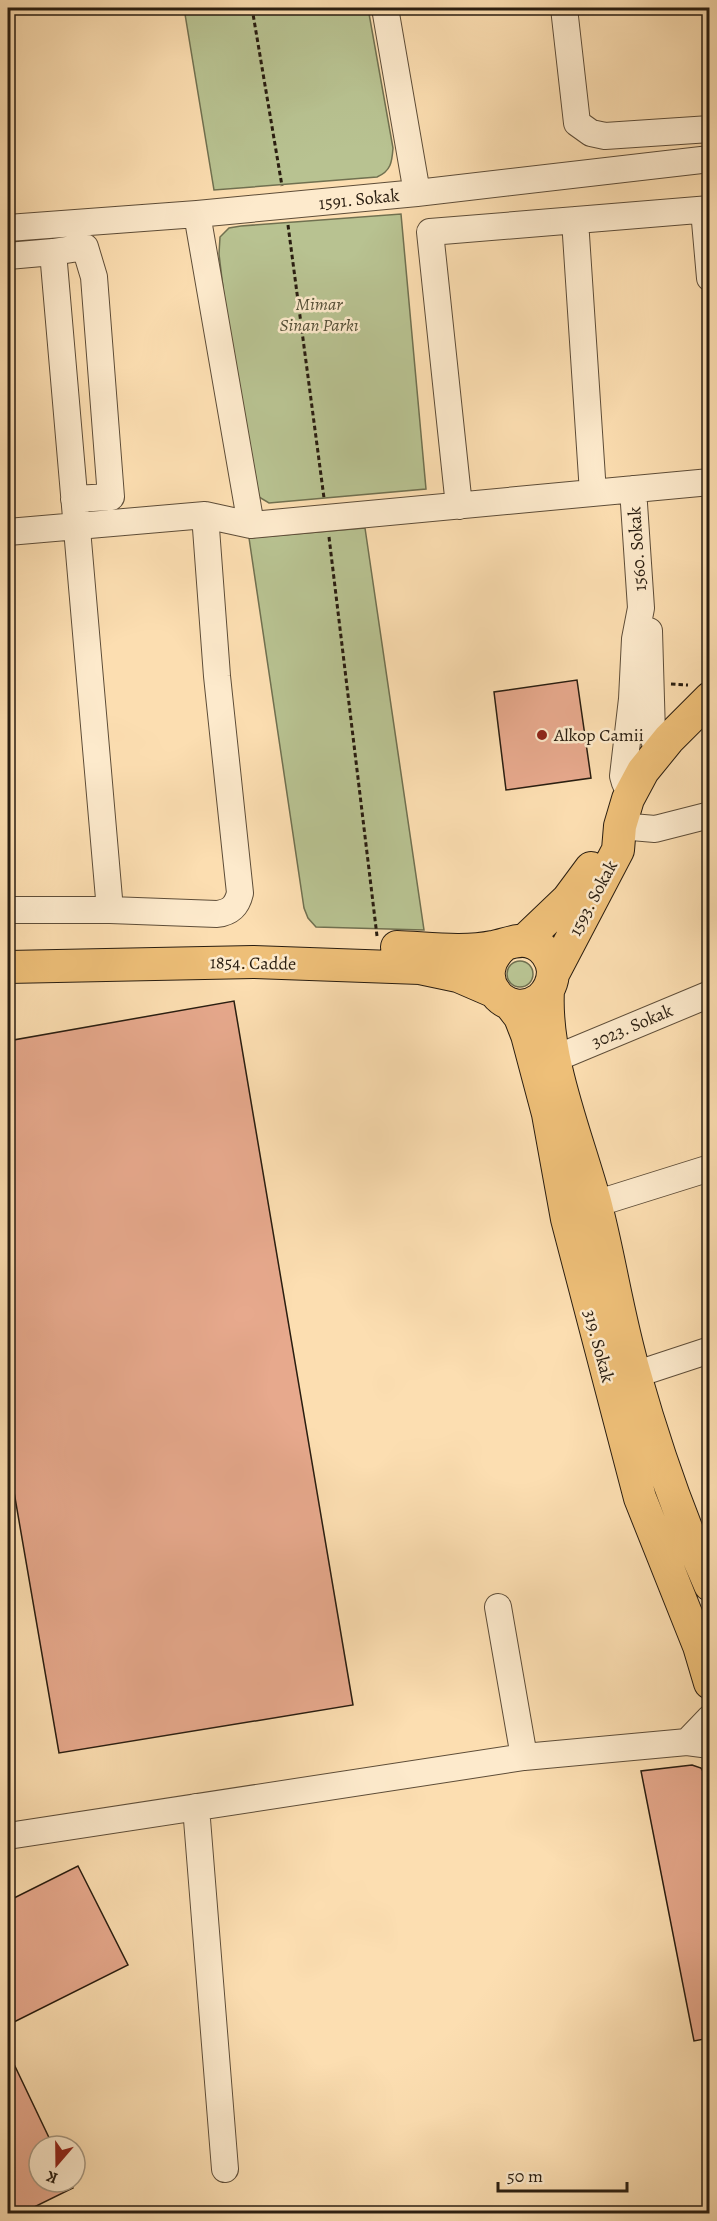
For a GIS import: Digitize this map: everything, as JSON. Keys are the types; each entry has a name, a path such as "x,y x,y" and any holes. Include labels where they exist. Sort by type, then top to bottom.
{"main road":[{"path":"620,826 633,790 643,771 710,698"},
{"name":"1593. Sokak","path":"514,943 574,893 604,843 620,826"},
{"name":"1593. Sokak","path":"550,982 618,850 621,838 620,826"},
{"path":"253,962 302,953 378,946 471,949 514,943 541,948 548,955 550,982 537,1001 528,1004 502,998 489,983 490,961 495,952 514,943"},
{"name":"1854. Cadde","path":"8,967 253,962 435,969 458,976 502,998"},
{"name":"319. Sokak","path":"550,982 548,1016 554,1059 595,1204 634,1375 699,1535 710,1585"},
{"name":"319. Sokak","path":"502,998 520,1017 527,1035 548,1114 567,1219 640,1498 699,1646 710,1683"}],"street":[{"path":"385,8 417,193"},
{"path":"564,8 577,123 583,129 605,136 710,129"},
{"name":"1591. Sokak","path":"8,228 197,214 417,193 710,159"},
{"path":"459,506 430,232 707,209 710,278"},
{"path":"197,214 251,525"},
{"path":"575,220 593,493"},
{"path":"8,256 85,247 94,277 111,496 74,500"},
{"path":"53,252 110,910"},
{"path":"8,532 206,515 251,525 710,482"},
{"name":"1560. Sokak","path":"633,489 641,608 649,630 642,698"},
{"path":"8,910 110,910 217,914 232,909 238,903 240,893 217,676 206,515"},
{"path":"642,698 656,745 661,749"},
{"path":"633,790 625,783 623,776 642,698"},
{"path":"620,826 655,829 710,815"},
{"name":"3023. Sokak","path":"554,1059 710,994"},
{"path":"595,1204 710,1168"},
{"path":"634,1375 710,1350"},
{"path":"498,1607 524,1757"},
{"path":"8,1836 524,1757 698,1744 710,1718"},
{"path":"196,1807 225,2169"}],"path":[{"path":"252,8 284,195"},
{"path":"288,222 326,509"},
{"path":"328,530 378,946"}],"green space":[{"path":"184,8 368,8 393,148 388,169 377,177 214,190"},
{"name":"Mimar Sinan Parkı","path":"401,214 426,489 269,503 259,497 225,304 219,254 220,237 229,228 241,226"},
{"path":"365,528 424,930 316,927 308,918 304,908 249,538"},
{"path":"520,961 529,965 533,974 529,983 520,987 511,983 507,974 511,965"}],"building":[{"name":"Alkop Camii","path":"577,680 591,778 506,790 494,692"},
{"path":"234,1001 353,1705 59,1753 8,1457 8,1041"},
{"path":"692,1765 701,1768 710,1783 710,2038 694,2041 641,1771"},
{"path":"78,1866 128,1965 8,2025 8,1901"},
{"path":"12,2060 47,2134 27,2134 27,2194 61,2194 20,2214 8,2214 8,2062"}],"place":[{"name":"Alkop Camii","path":"542,735"}]}
